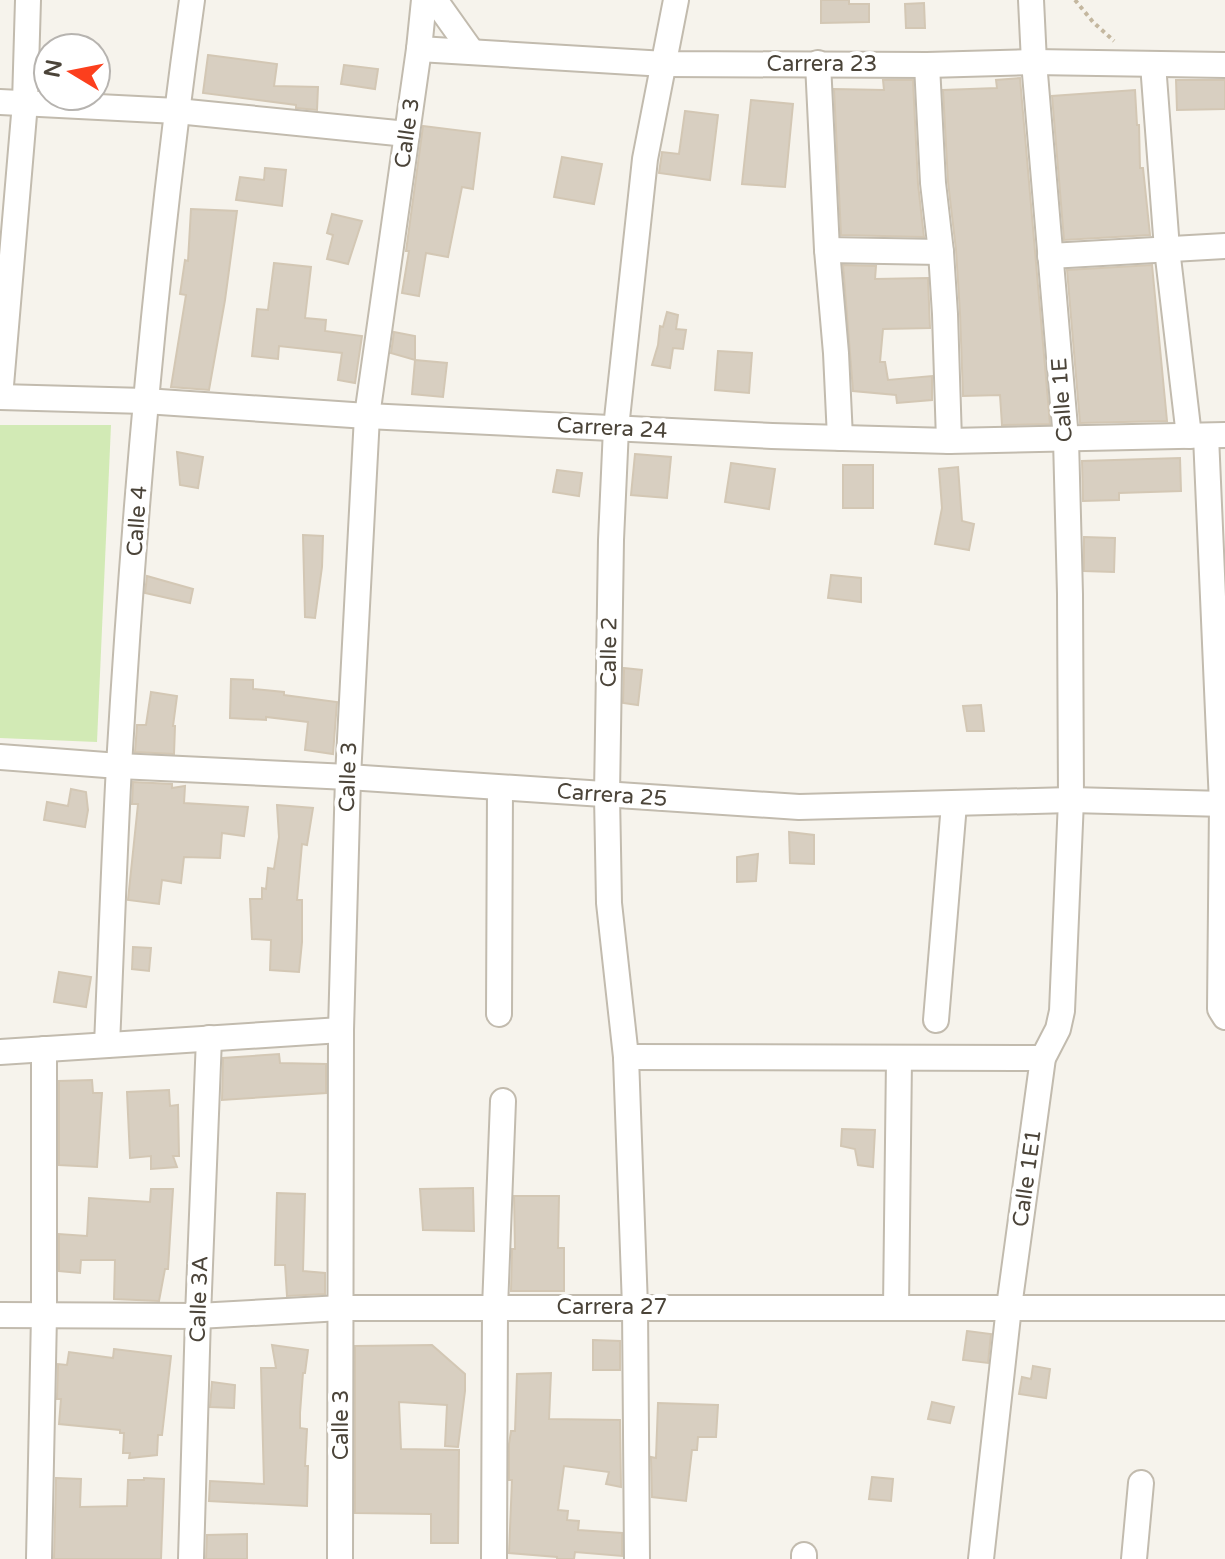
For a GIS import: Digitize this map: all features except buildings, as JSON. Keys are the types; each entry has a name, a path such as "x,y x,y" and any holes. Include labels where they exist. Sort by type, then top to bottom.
{"street":[{"path":"0,397 25,103 28,0"},
{"name":"Calle 4","path":"107,1045 119,766 145,401 192,0"},
{"name":"Calle 3","path":"340,1559 341,1030 348,777 367,416 424,0"},
{"path":"435,0 472,52"},
{"name":"Calle 2","path":"637,1559 635,1307 626,1057 609,903 607,795 611,540 616,428 645,159 676,0"},
{"name":"Calle 1E","path":"1031,0 1066,439 1071,800"},
{"name":"Carrera 23","path":"419,49 665,64 927,65 1034,62 1225,65"},
{"path":"818,63 840,438"},
{"path":"1147,64 1167,249 1207,436 1224,804 1220,1009 1225,1017"},
{"path":"927,65 933,183 945,314 949,441"},
{"path":"0,102 177,111 407,134"},
{"path":"1050,256 1225,246"},
{"path":"827,250 941,252"},
{"name":"Carrera 24","path":"0,397 145,401 367,416 840,438 949,441 1207,436"},
{"name":"Carrera 25","path":"0,757 799,807 1071,800 1224,804"},
{"path":"499,1014 500,788"},
{"name":"Calle 1E1","path":"981,1559 1009,1307 1043,1058 1058,1029 1062,1011 1071,800"},
{"path":"936,1020 954,804"},
{"path":"0,1052 341,1030"},
{"name":"Calle 3A","path":"191,1559 209,1038"},
{"path":"39,1559 44,1315 44,1049"},
{"path":"626,1057 1043,1058"},
{"path":"896,1308 899,1059"},
{"path":"494,1559 495,1308 503,1101"},
{"name":"Carrera 27","path":"0,1315 198,1316 341,1308 1225,1308"},
{"path":"1134,1559 1141,1483"}],"path":[{"path":"1075,0 1093,22 1147,64"}],"green space":[{"path":"0,425 111,425 97,742 0,738"}]}
